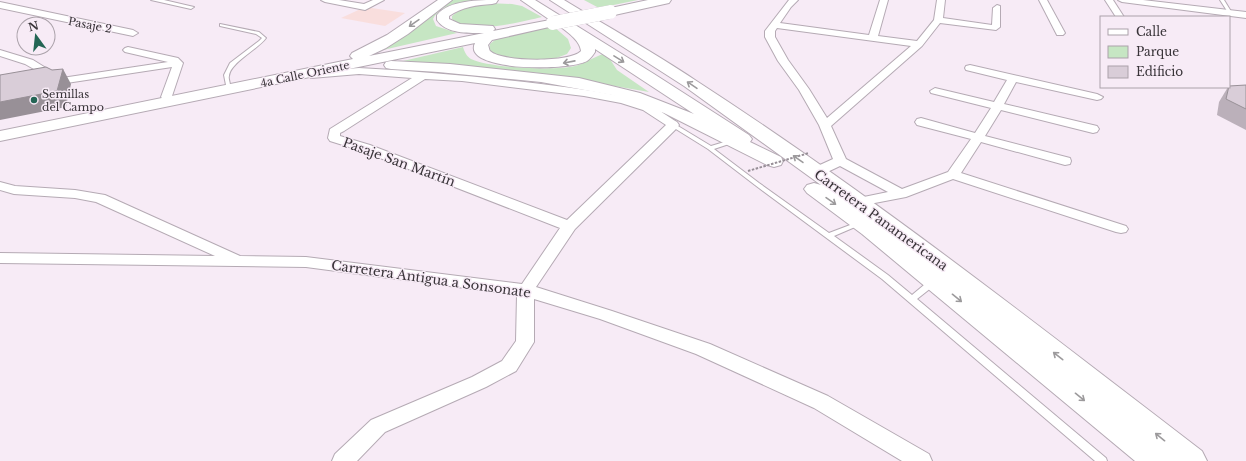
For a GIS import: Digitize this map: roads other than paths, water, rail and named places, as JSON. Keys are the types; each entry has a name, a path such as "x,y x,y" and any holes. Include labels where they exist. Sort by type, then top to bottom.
{"highway":[{"path":"322,68 374,48 414,24 446,0"},
{"path":"492,0 471,2 460,6 443,16 443,20 447,24 467,29 513,28"},
{"path":"488,37 481,45 483,52 487,56 513,62 559,64 585,57 587,53 587,46 556,18 532,4 514,0"},
{"name":"Carretera Panamericana","path":"527,0 662,85 774,161 860,212 985,298 1191,461"},
{"path":"568,0 637,49"},
{"path":"609,11 654,0"},
{"path":"609,11 665,0"},
{"name":"4a Calle Oriente","path":"0,136 294,76 322,68 556,18 609,11"},
{"name":"4a Calle Oriente","path":"0,131 228,85 488,37 556,18"},
{"name":"Carretera Panamericana","path":"556,18 637,49 812,162 860,212 935,280 1158,461"},
{"path":"322,68 413,65 591,86 620,92 658,105 774,161"}],"street":[{"path":"154,0 191,7"},
{"path":"325,0 365,7 380,0"},
{"path":"794,0 788,5 770,31 770,37 783,61 804,89 825,126 840,161"},
{"path":"873,37 884,0"},
{"path":"825,126 919,44 938,20 941,0"},
{"path":"1043,0 1060,32"},
{"path":"1109,0 1119,16"},
{"path":"1122,0 1246,15"},
{"name":"Pasaje 2","path":"0,5 133,33"},
{"path":"938,20 993,28 996,27 997,8"},
{"path":"775,25 919,44"},
{"path":"128,50 176,61 178,63"},
{"path":"0,53 29,62 60,81 178,63"},
{"path":"167,97 178,63"},
{"path":"970,68 1097,97"},
{"path":"294,76 359,71 462,78 584,93 623,100 647,108 673,125 569,226 526,290 525,342 509,366 479,382 378,426 343,461"},
{"name":"Pasaje San Martín","path":"424,76 334,132 334,138 366,148 569,226"},
{"path":"860,212 901,194 953,175 961,165 1013,78"},
{"path":"935,91 1093,129"},
{"path":"921,122 1065,161"},
{"path":"812,162 840,161 901,194"},
{"path":"953,175 1121,229"},
{"path":"0,186 14,190 75,194 100,198 239,261"},
{"name":"Carretera Antigua a Sonsonate","path":"0,258 306,262 526,290 606,315 702,349 821,402 921,461"}],"lane":[{"path":"1222,0 1230,13"},
{"path":"221,25 257,33 264,38 261,42 232,64 226,75 228,85"},
{"path":"673,125 710,148 885,277 1102,461"},
{"path":"710,148 733,141"},
{"path":"829,236 860,212"},
{"path":"912,299 935,280"}],"place":[{"name":"Semillas del Campo","path":"34,100"}]}
